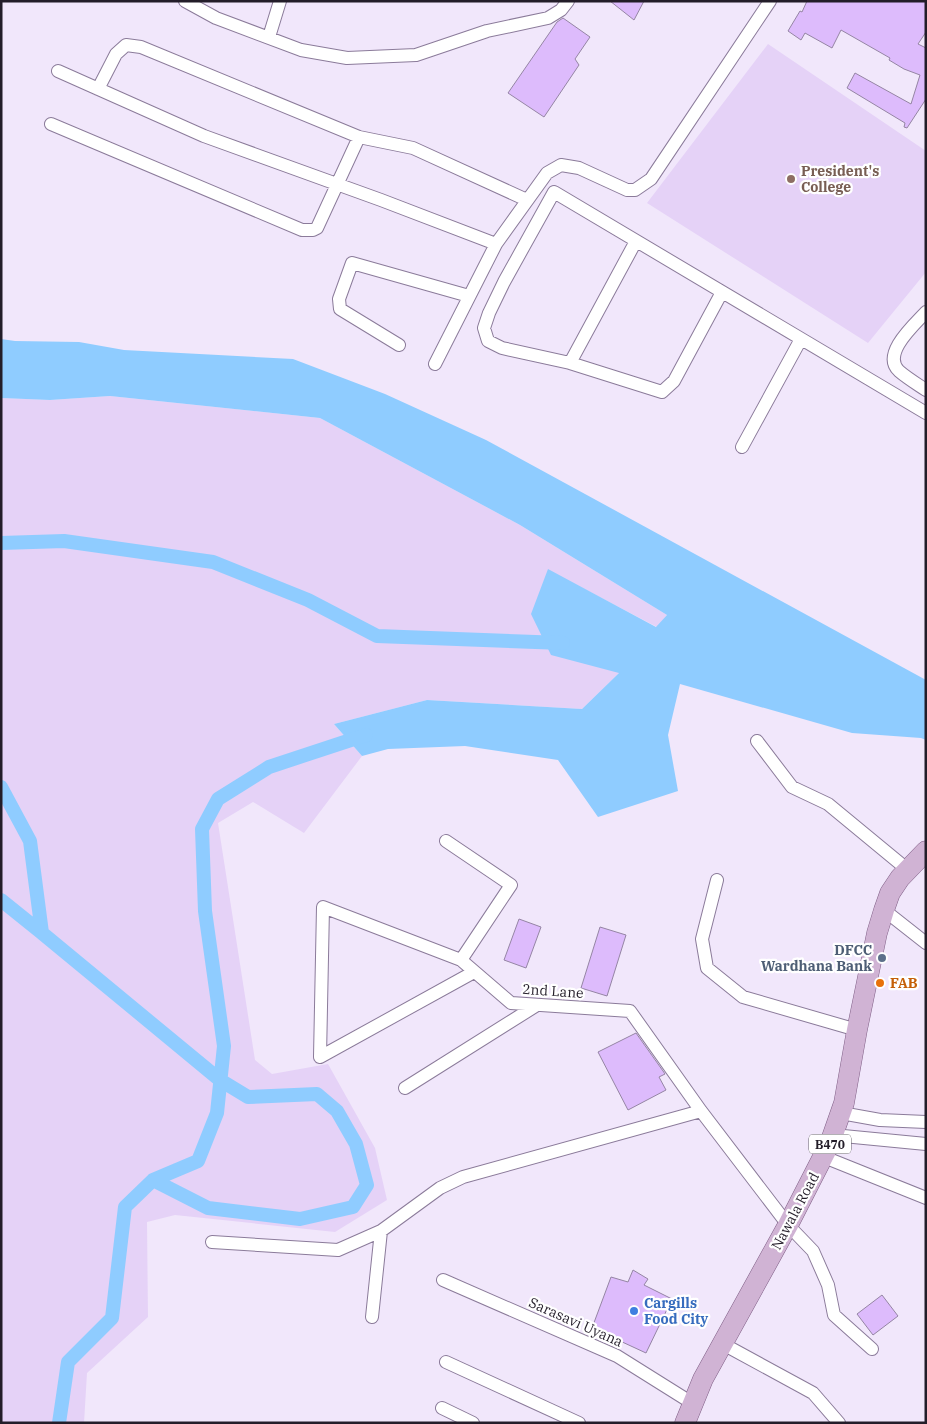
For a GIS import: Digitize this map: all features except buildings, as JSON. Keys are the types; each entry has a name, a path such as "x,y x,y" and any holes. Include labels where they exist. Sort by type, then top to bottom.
{"main road":[{"name":"Nawala Road","path":"685,1423 692,1403 824,1157 841,1113 877,933 884,910 890,893 926,851"}],"street":[{"path":"185,1 216,18 301,50 347,58 416,54 487,31 548,18 562,10 568,1"},
{"path":"269,37 280,1"},
{"path":"435,364 496,244 546,173 561,165 580,168 627,190 635,190 651,179 770,1"},
{"path":"98,89 116,54 126,45 142,47 359,137 413,148 526,200"},
{"path":"58,71 204,136 496,244"},
{"path":"51,124 302,230 317,228 359,137"},
{"path":"722,292 674,380 662,392 570,363 502,348 488,341 484,328 488,313 554,192 926,413"},
{"path":"570,363 636,241"},
{"path":"399,346 340,309 339,299 352,263 469,296"},
{"path":"926,312 896,347 894,359 898,370 926,390"},
{"path":"742,447 801,339"},
{"path":"757,741 792,787 828,804 908,870"},
{"path":"446,841 511,885 461,960"},
{"path":"717,880 702,939 707,968 743,997 857,1030"},
{"name":"2nd Lane","path":"474,972 320,1057 323,907 461,960 511,1003 630,1011 701,1112 788,1225 813,1251 828,1285 834,1316 872,1350"},
{"path":"884,910 926,943"},
{"path":"405,1088 537,1005"},
{"path":"212,1242 338,1250 381,1231 440,1188 463,1177 701,1112"},
{"path":"841,1113 880,1120 926,1122"},
{"path":"833,1135 926,1144"},
{"path":"824,1157 926,1198"},
{"path":"372,1317 381,1231"},
{"name":"Sarasavi Uyana","path":"443,1280 617,1356 692,1403"},
{"path":"723,1344 812,1393 839,1423"},
{"path":"446,1362 579,1423"},
{"path":"442,1408 473,1423"}],"shaded area":[{"name":"President's College","path":"768,44 926,151 926,272 868,343 647,203"},
{"path":"110,396 320,418 520,525 667,615 657,627 548,570 619,673 582,709 427,700 334,724 362,756 304,833 253,802 218,823 255,1060 272,1074 328,1064 375,1148 387,1200 335,1232 175,1215 147,1222 148,1317 87,1373 84,1423 1,1423 1,398 50,400"}],"water":[{"path":"1,339 79,342 124,350 293,359 385,394 486,440 926,680 926,740 921,738 852,733 680,684 668,735 678,791 598,817 558,760 465,746 388,749 362,756 334,724 427,700 582,709 619,673 551,655 531,614 548,569 656,627 667,615 520,525 320,418 110,396 50,400 1,398"}],"waterway":[{"path":"1,543 64,541 213,562 308,600 377,636 563,643"},
{"path":"59,1423 68,1362 112,1318 125,1207 153,1180 198,1161 217,1113 224,1046 205,911 202,829 218,799 269,767 366,735"},
{"path":"1,787 30,841 42,933 220,1080 248,1097 317,1094 337,1111 356,1144 367,1185 353,1207 300,1219 208,1208 153,1180"},
{"path":"1,900 42,933"}],"place":[{"name":"President's College","path":"791,179"},
{"name":"DFCC Wardhana Bank","path":"882,958"},
{"name":"FAB","path":"880,983"},
{"name":"Cargills Food City","path":"634,1311"}]}
